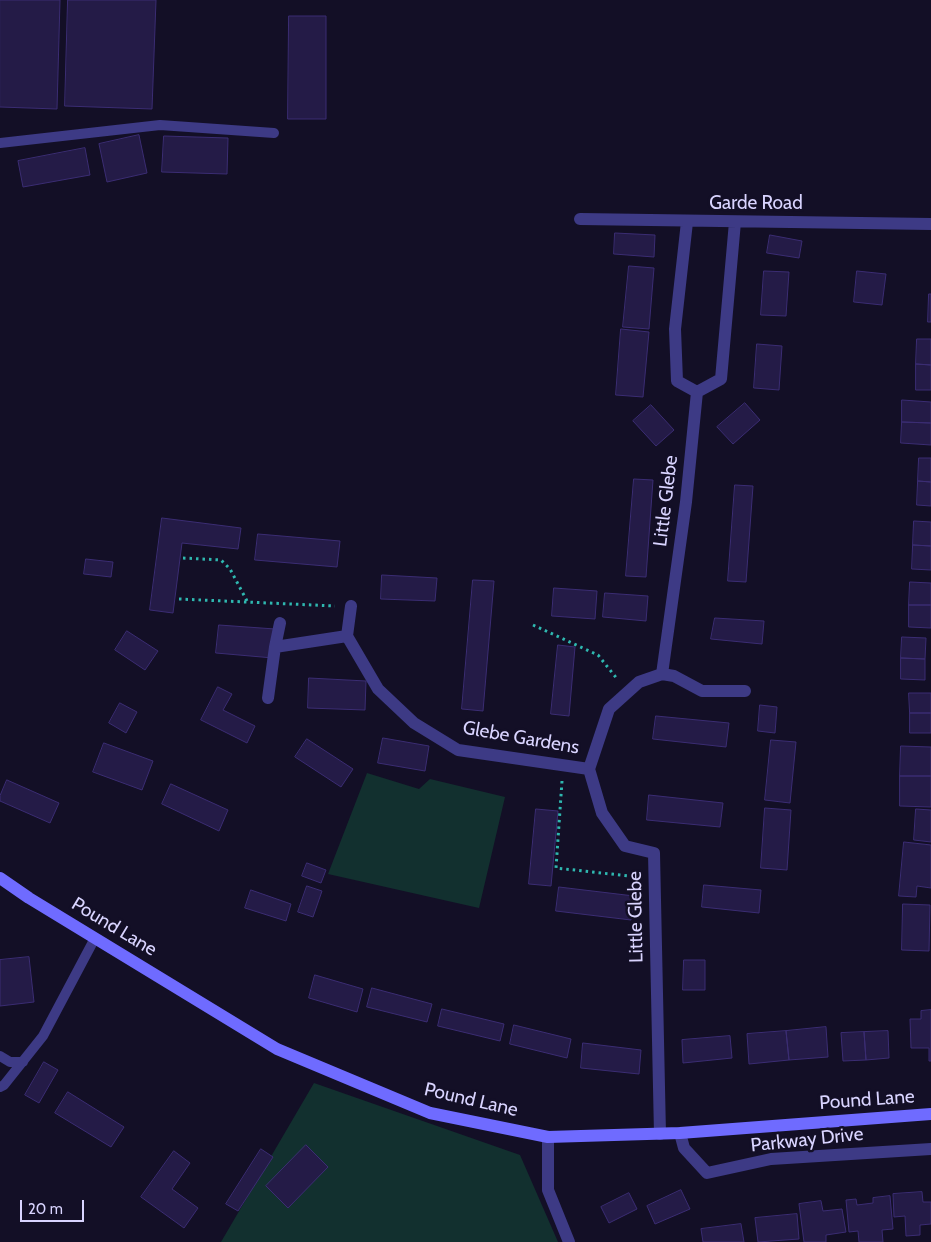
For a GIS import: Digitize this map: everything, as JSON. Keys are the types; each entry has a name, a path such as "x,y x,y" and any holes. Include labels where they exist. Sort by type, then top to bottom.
{"street":[{"name":"Garde Road","path":"580,220 931,224"},
{"path":"687,222 675,328 676,381 697,392 721,379 735,222"},
{"name":"Little Glebe","path":"662,674 686,502 697,392"},
{"path":"275,647 347,636 351,606"},
{"path":"268,698 280,623"},
{"name":"Glebe Gardens","path":"347,636 378,689 414,723 458,750 589,769"},
{"path":"589,769 609,709 639,682 662,674 674,676 702,690 744,691"},
{"name":"Little Glebe","path":"589,769 602,813 625,846 654,853 653,878 660,1134"},
{"name":"Pound Lane","path":"0,878 277,1048 430,1113 548,1136 680,1133 931,1114"},
{"name":"Parkway Drive","path":"680,1133 684,1148 707,1173 771,1159 931,1149"},
{"path":"548,1136 548,1190 569,1242"}],"lane":[{"path":"0,142 160,125 274,133"},
{"path":"0,1087 4,1085 43,1036 95,938"},
{"path":"0,1056 10,1062 23,1062"}],"path":[{"path":"183,558 221,560 230,568 248,602"},
{"path":"179,599 351,606"},
{"path":"533,625 598,655 628,692"},
{"path":"563,765 556,868 653,878"}],"green space":[{"path":"367,773 419,789 430,779 505,797 479,908 328,874"},
{"path":"314,1083 520,1155 558,1242 221,1242"}],"building":[{"path":"0,0 60,0 57,109 0,107"},
{"path":"68,0 156,0 152,109 65,106"},
{"path":"289,16 326,16 326,119 288,119"},
{"path":"139,135 147,173 107,182 99,144"},
{"path":"164,136 228,138 227,174 162,172"},
{"path":"85,148 90,175 23,187 18,161"},
{"path":"615,233 655,235 654,257 614,254"},
{"path":"770,235 802,241 799,258 767,253"},
{"path":"629,266 654,268 649,329 623,327"},
{"path":"764,271 789,272 786,316 761,315"},
{"path":"857,271 886,274 882,305 854,302"},
{"path":"929,294 931,294 931,322 928,322"},
{"path":"621,329 649,332 643,397 616,395"},
{"path":"917,339 931,339 931,365 916,364"},
{"path":"757,344 782,346 779,390 754,388"},
{"path":"916,364 931,365 931,390 916,390"},
{"path":"902,400 931,402 931,423 902,422"},
{"path":"745,403 760,420 733,444 717,427"},
{"path":"651,405 674,430 656,446 633,421"},
{"path":"902,422 931,423 931,445 901,443"},
{"path":"919,458 931,458 931,482 918,481"},
{"path":"634,479 653,480 646,577 626,576"},
{"path":"918,481 931,482 931,506 917,505"},
{"path":"735,485 753,486 746,582 728,581"},
{"path":"162,518 241,528 238,549 182,543 173,613 150,610"},
{"path":"914,521 931,522 931,546 913,545"},
{"path":"258,534 340,541 337,567 255,560"},
{"path":"913,545 931,546 931,570 912,569"},
{"path":"86,559 113,562 111,577 84,574"},
{"path":"382,575 437,578 435,601 381,599"},
{"path":"473,580 494,581 483,711 462,709"},
{"path":"910,582 931,583 931,605 909,605"},
{"path":"554,588 597,591 595,619 552,616"},
{"path":"605,593 648,596 646,621 603,617"},
{"path":"909,605 931,605 931,628 909,627"},
{"path":"715,618 764,621 762,644 711,639"},
{"path":"219,625 275,629 273,658 216,653"},
{"path":"127,631 158,651 145,670 115,650"},
{"path":"902,637 926,638 925,659 901,658"},
{"path":"558,645 575,647 569,716 551,714"},
{"path":"901,658 925,659 925,680 901,679"},
{"path":"309,678 366,681 365,710 308,708"},
{"path":"218,687 232,694 223,710 255,726 247,743 201,720"},
{"path":"909,693 931,693 931,713 910,713"},
{"path":"120,703 137,712 126,733 109,723"},
{"path":"760,705 777,707 775,733 758,731"},
{"path":"910,713 931,713 931,733 910,733"},
{"path":"656,716 729,723 726,747 653,739"},
{"path":"383,738 429,746 425,771 378,763"},
{"path":"307,739 353,769 341,787 295,757"},
{"path":"771,740 796,742 790,803 765,800"},
{"path":"104,743 153,761 142,790 93,772"},
{"path":"901,746 931,747 931,776 900,776"},
{"path":"900,776 931,776 931,807 900,806"},
{"path":"7,780 59,803 50,823 0,801 0,796"},
{"path":"171,784 228,810 219,831 162,804"},
{"path":"649,795 723,803 720,827 647,820"},
{"path":"765,808 791,810 787,870 761,868"},
{"path":"536,809 558,811 551,886 529,884"},
{"path":"916,809 931,810 931,842 914,840"},
{"path":"904,842 931,845 931,888 917,886 916,897 899,896"},
{"path":"307,863 326,870 321,883 302,876"},
{"path":"704,885 761,890 759,913 702,907"},
{"path":"307,886 322,891 313,917 298,912"},
{"path":"559,887 634,896 631,920 556,911"},
{"path":"251,890 291,904 286,921 245,908"},
{"path":"903,904 930,905 929,951 902,950"},
{"path":"29,957 34,1002 0,1006 0,960"},
{"path":"684,960 705,960 705,990 683,990"},
{"path":"315,975 363,989 357,1012 309,998"},
{"path":"372,988 432,1004 427,1022 367,1007"},
{"path":"442,1009 504,1024 500,1041 438,1026"},
{"path":"931,1010 931,1061 929,1061 929,1048 911,1048 910,1019 921,1019 921,1011"},
{"path":"514,1025 571,1039 567,1058 510,1044"},
{"path":"826,1027 828,1057 789,1060 786,1031"},
{"path":"786,1031 789,1060 749,1064 747,1034"},
{"path":"888,1031 889,1058 866,1060 864,1032"},
{"path":"864,1032 866,1060 843,1061 841,1033"},
{"path":"730,1036 732,1058 683,1063 682,1040"},
{"path":"583,1043 641,1050 639,1074 581,1068"},
{"path":"44,1062 58,1070 39,1103 25,1095"},
{"path":"68,1092 124,1127 111,1147 55,1113"},
{"path":"306,1145 328,1167 288,1208 266,1186"},
{"path":"261,1149 273,1157 238,1211 226,1204"},
{"path":"174,1151 190,1163 172,1189 198,1208 184,1228 141,1197"},
{"path":"681,1190 690,1209 655,1224 647,1206"},
{"path":"922,1192 923,1202 931,1202 931,1224 920,1225 920,1235 906,1236 905,1216 894,1217 893,1194"},
{"path":"629,1193 637,1209 609,1223 601,1207"},
{"path":"890,1196 893,1229 882,1230 883,1242 859,1242 858,1231 849,1232 846,1200 856,1199 857,1205 873,1203 873,1198"},
{"path":"821,1201 823,1211 842,1209 846,1232 826,1235 826,1242 804,1242 799,1204"},
{"path":"797,1214 799,1239 758,1242 755,1218"},
{"path":"741,1224 744,1242 703,1242 701,1229"}]}
